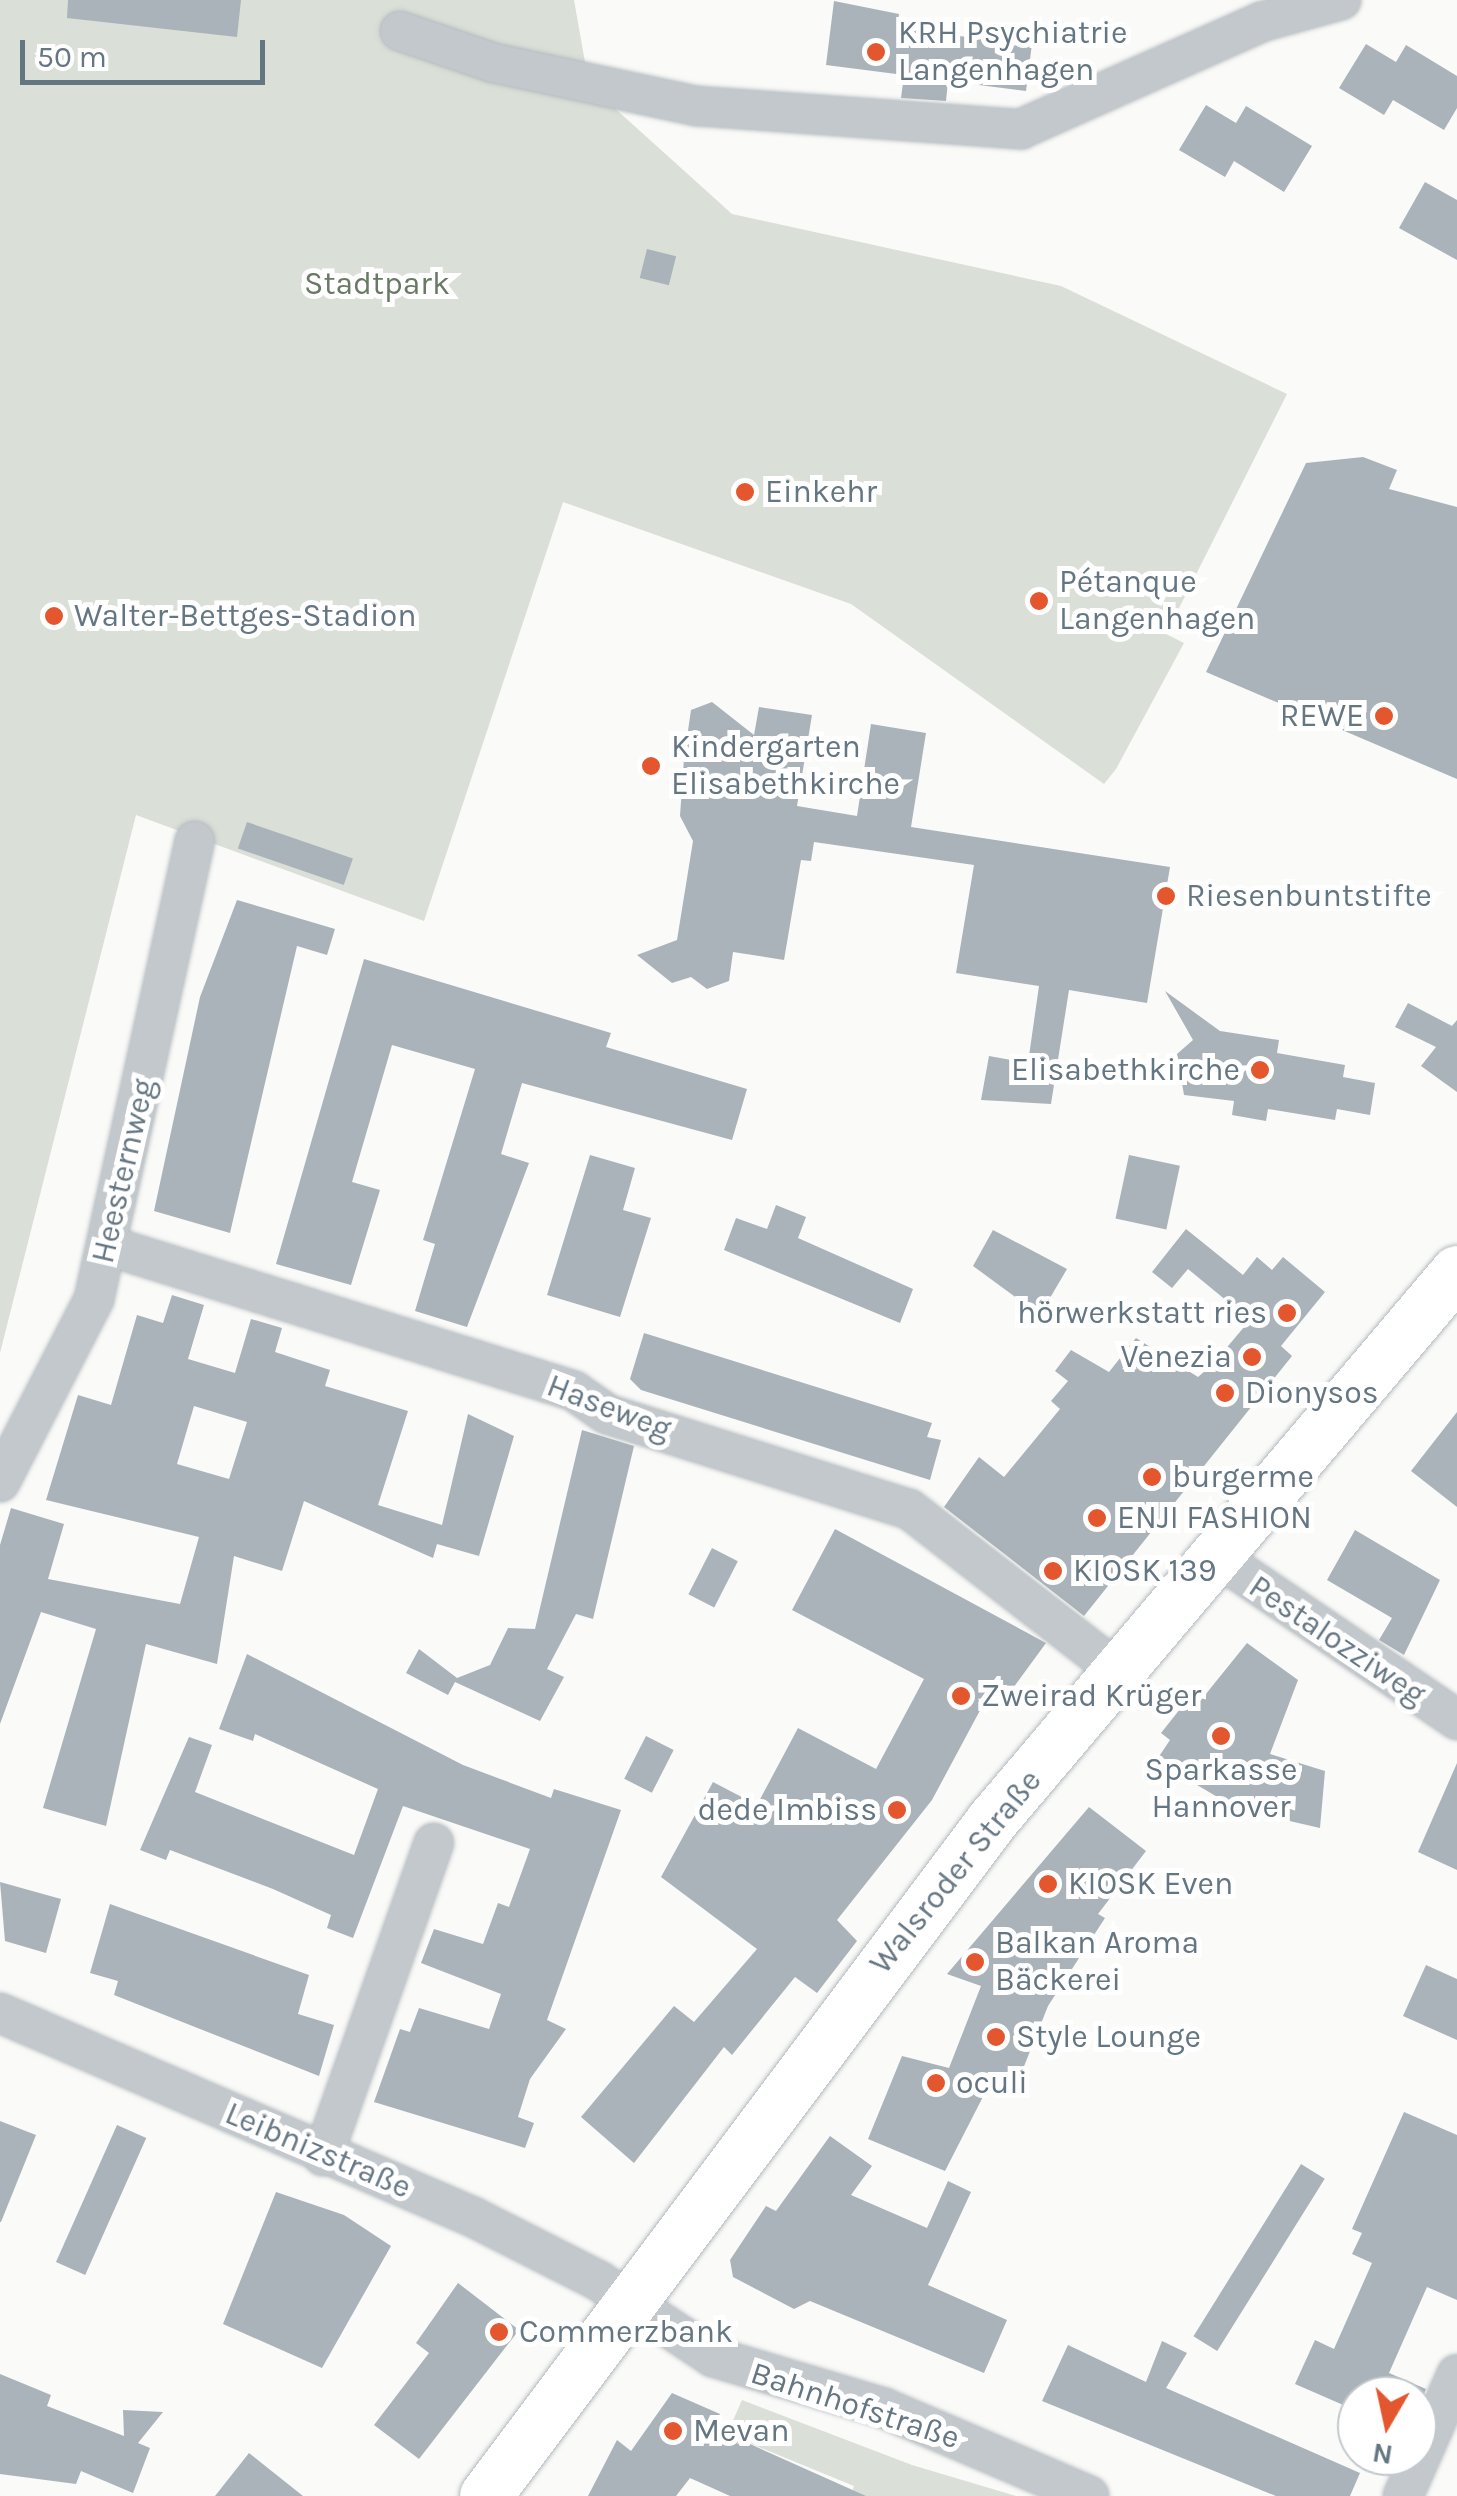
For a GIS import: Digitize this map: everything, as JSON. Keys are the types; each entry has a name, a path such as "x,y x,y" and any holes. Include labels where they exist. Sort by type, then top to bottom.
{"street":[{"path":"400,31 494,63 697,106 1021,129 1263,11 1341,0"},
{"name":"Heesternweg","path":"0,1482 70,1361 109,1246 195,841"},
{"name":"Haseweg","path":"109,1246 574,1391 607,1414 909,1509 1122,1674"},
{"name":"Walsroder Straße","path":"486,2496 993,1820 1122,1674 1457,1272"},
{"name":"Pestalozziweg","path":"1219,1558 1457,1720"},
{"path":"323,2156 434,1843"},
{"name":"Leibnizstraße","path":"0,2013 323,2156 473,2216 627,2304"},
{"name":"Bahnhofstraße","path":"627,2304 713,2357 884,2408 1088,2496"},
{"path":"1403,2496 1457,2374"}],"green space":[{"name":"Stadtpark","path":"0,0 574,0 589,85 732,214 1061,286 1287,394 1166,634 1184,643 1116,769 1104,784 851,604 563,502 424,921 136,815 0,1353"},
{"path":"742,2400 912,2465 1016,2496 851,2496 854,2486 727,2434"}],"building":[{"path":"68,0 241,0 237,37 67,18"},
{"path":"834,1 899,14 897,28 967,37 968,24 1034,28 1026,91 948,81 946,101 901,98 904,75 826,65"},
{"path":"1366,44 1396,62 1406,45 1457,76 1457,108 1444,130 1393,100 1384,115 1339,88"},
{"path":"1206,105 1236,123 1246,106 1312,146 1284,192 1234,161 1225,177 1179,150"},
{"path":"1425,182 1457,200 1457,260 1399,228"},
{"path":"647,249 676,256 669,285 640,278"},
{"path":"1363,457 1397,470 1389,489 1457,507 1457,779 1206,672 1306,463"},
{"path":"712,702 754,735 759,707 812,715 797,806 857,816 871,724 926,733 911,827 1170,867 1147,1003 1069,990 1051,1104 981,1100 989,1056 1028,1063 1039,986 956,973 974,865 814,842 811,861 801,860 784,960 733,952 729,981 707,989 691,977 672,983 637,955 677,940 693,841 680,816 691,710"},
{"path":"247,822 353,858 344,885 238,848"},
{"path":"237,900 335,929 327,955 297,946 230,1233 154,1211 200,997"},
{"path":"364,959 611,1033 606,1047 747,1089 732,1140 522,1083 501,1154 529,1163 467,1327 415,1311 435,1244 423,1240 475,1069 392,1045 352,1182 380,1190 351,1285 276,1264"},
{"name":"Elisabethkirche","path":"1165,991 1220,1031 1279,1040 1277,1053 1345,1065 1343,1077 1375,1083 1370,1115 1337,1109 1335,1120 1268,1109 1266,1121 1232,1115 1234,1101 1184,1095 1177,1054 1193,1040"},
{"path":"1408,1003 1452,1026 1457,1020 1457,1092 1421,1066 1436,1047 1395,1027"},
{"path":"590,1155 635,1168 623,1210 651,1218 620,1317 547,1295"},
{"path":"1129,1155 1180,1166 1166,1229 1115,1219"},
{"path":"776,1205 806,1217 798,1238 913,1289 900,1323 724,1250 736,1218 767,1229"},
{"path":"1186,1229 1243,1275 1257,1257 1272,1270 1283,1257 1325,1292 1281,1346 1292,1356 1084,1616 944,1507 979,1457 1004,1477 1060,1409 1051,1401 1068,1381 1055,1371 1071,1350 1109,1372 1136,1338 1198,1377 1212,1365 1250,1320 1188,1269 1172,1288 1152,1272"},
{"path":"993,1230 1067,1269 1040,1315 973,1266"},
{"path":"172,1295 204,1305 188,1359 235,1373 251,1319 282,1328 275,1352 330,1370 325,1386 408,1411 378,1505 442,1525 468,1414 514,1436 479,1556 437,1544 433,1558 304,1501 282,1571 234,1556 217,1664 146,1644 106,1826 43,1808 96,1629 41,1612 0,1724 0,1545 11,1508 64,1524 48,1579 180,1604 199,1537 46,1500 78,1395 111,1405 137,1315 163,1323","holes":["194,1406 247,1422 229,1479 177,1464"]},
{"path":"644,1333 932,1423 927,1437 941,1440 930,1480 641,1390 630,1379"},
{"path":"1457,1412 1457,1507 1411,1471"},
{"path":"582,1430 634,1446 593,1619 576,1614 547,1669 564,1677 540,1721 455,1682 448,1695 406,1673 419,1649 457,1678 490,1665 508,1628 535,1629"},
{"path":"835,1529 1046,1643 1008,1695 992,1688 932,1800 837,1920 857,1941 817,1993 795,1977 732,2055 724,2047 634,2163 581,2117 674,2006 694,2022 757,1949 661,1877 713,1782 757,1805 798,1728 876,1769 924,1679 792,1610"},
{"path":"1355,1530 1440,1580 1404,1655 1379,1640 1392,1618 1327,1580"},
{"path":"712,1548 738,1561 714,1607 688,1594"},
{"name":"Sparkasse Hannover","path":"1247,1643 1298,1680 1270,1754 1325,1771 1320,1828 1238,1809 1156,1761 1170,1740 1161,1733 1188,1699 1197,1705"},
{"path":"247,1654 463,1765 551,1798 554,1789 621,1810 547,2020 566,2029 530,2079 518,2117 534,2123 525,2148 374,2102 400,2029 410,2032 419,2008 489,2029 501,1994 421,1963 434,1929 483,1944 498,1903 509,1907 530,1849 403,1806 353,1938 327,1928 331,1915 273,1889 170,1850 166,1860 140,1850 189,1737 212,1745 195,1792 354,1855 378,1789 255,1734 253,1741 219,1729"},
{"path":"646,1736 674,1750 652,1793 624,1779"},
{"path":"1457,1763 1457,1870 1418,1852"},
{"path":"1089,1807 1146,1851 1098,1914 1105,1918 1048,2006 1013,2094 989,2085 945,2171 868,2139 902,2056 949,2068 981,1986 947,1974"},
{"path":"0,1882 61,1899 46,1953 5,1941"},
{"path":"110,1904 309,1975 298,2014 334,2025 319,2076 114,1995 118,1981 90,1973"},
{"path":"1426,1965 1457,1979 1457,2040 1403,2016"},
{"path":"1404,2112 1457,2135 1457,2300 1427,2287 1389,2373 1396,2376 1337,2376 1337,2402 1295,2384 1315,2340 1334,2349 1372,2263 1352,2254 1362,2233 1352,2229"},
{"path":"0,2121 36,2135 1,2222 0,2222"},
{"path":"117,2125 146,2138 85,2275 56,2262"},
{"path":"830,2136 872,2166 851,2195 927,2228 948,2181 971,2192 928,2285 1007,2320 984,2373 810,2301 794,2309 733,2277 730,2260 766,2206 776,2211"},
{"path":"1301,2164 1325,2179 1217,2351 1193,2336"},
{"path":"276,2192 344,2215 391,2246 322,2368 223,2324"},
{"path":"458,2283 519,2330 419,2459 374,2425 429,2353 416,2343"},
{"path":"1162,2341 1187,2353 1166,2388 1337,2463 1337,2476 1359,2476 1350,2496 1276,2496 1042,2401 1068,2345 1146,2382"},
{"path":"0,2374 51,2395 47,2406 124,2436 123,2410 163,2412 138,2443 150,2448 133,2493 81,2471 76,2484 0,2474"},
{"path":"672,2393 720,2414 714,2428 866,2496 730,2496 690,2478 676,2496 588,2496 617,2440 631,2451"},
{"path":"249,2453 303,2496 215,2496"}],"place":[{"name":"KRH Psychiatrie Langenhagen","path":"876,52"},
{"name":"Einkehr","path":"745,492"},
{"name":"Pétanque Langenhagen","path":"1039,601"},
{"name":"Walter-Bettges-Stadion","path":"54,616"},
{"name":"REWE","path":"1384,716"},
{"name":"Kindergarten Elisabethkirche","path":"651,766"},
{"name":"Riesenbuntstifte","path":"1166,896"},
{"name":"Elisabethkirche","path":"1260,1070"},
{"name":"hörwerkstatt ries","path":"1287,1313"},
{"name":"Venezia","path":"1252,1357"},
{"name":"Dionysos","path":"1225,1393"},
{"name":"burgerme","path":"1152,1477"},
{"name":"ENJI FASHION","path":"1097,1518"},
{"name":"KIOSK 139","path":"1053,1571"},
{"name":"Zweirad Krüger","path":"961,1696"},
{"name":"Sparkasse Hannover","path":"1221,1736"},
{"name":"dede Imbiss","path":"897,1810"},
{"name":"KIOSK Even","path":"1048,1884"},
{"name":"Balkan Aroma Bäckerei","path":"975,1962"},
{"name":"Style Lounge","path":"996,2037"},
{"name":"oculi","path":"936,2083"},
{"name":"Commerzbank","path":"499,2332"},
{"name":"Mevan","path":"673,2431"}]}
